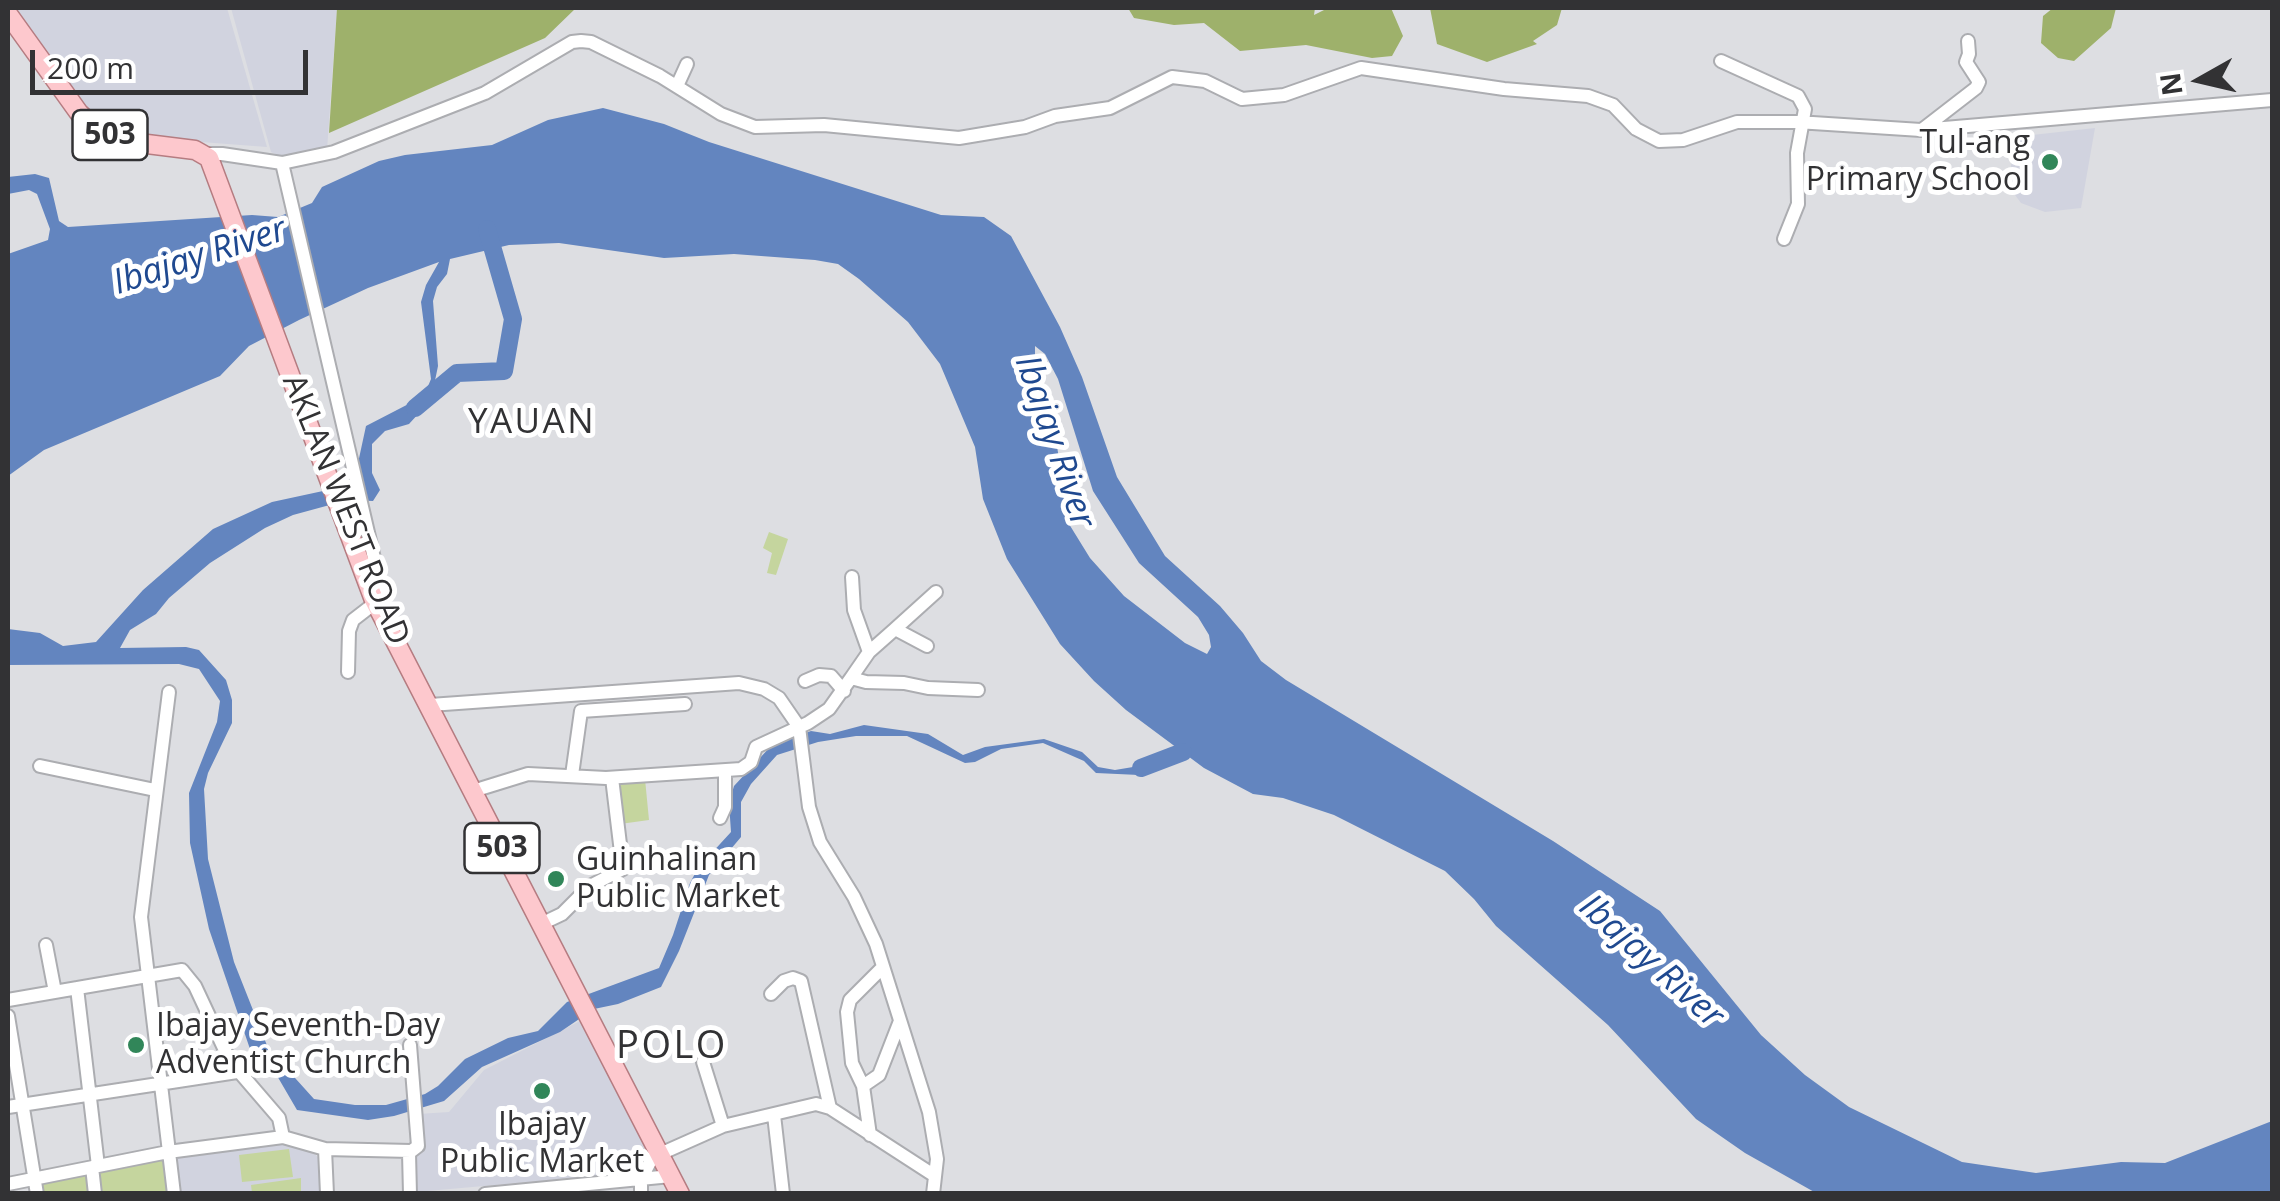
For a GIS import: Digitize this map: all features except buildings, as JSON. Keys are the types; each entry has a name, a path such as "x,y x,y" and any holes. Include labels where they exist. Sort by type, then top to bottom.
{"main road":[{"name":"503","path":"9,18 79,114 92,125 123,141 204,154"},
{"name":"AKLAN WEST ROAD","path":"204,154 209,158 375,602 680,1194"}],"street":[{"path":"1921,130 1976,88 1979,82 1966,62 1970,54 1968,41"},
{"path":"204,154 282,163 360,144 484,93 572,42 590,42 677,86 721,114 755,127 824,125 959,138 1110,108 1172,77 1205,81 1242,99 1284,95 1361,68 1504,89 1588,96 1613,106 1636,130 1658,142 1683,140 1737,122 1921,130 2272,100"},
{"path":"1721,61 1798,96 1805,109 1797,153 1798,204 1784,240"},
{"path":"677,86 687,64"},
{"path":"282,163 380,584 375,602 352,620 348,672"},
{"path":"852,578 854,610 868,652"},
{"path":"474,791 528,774 612,778 725,772 748,765 756,747 829,709 868,652 936,592"},
{"path":"895,629 926,646"},
{"path":"805,681 831,676 844,691"},
{"path":"851,678 978,690"},
{"path":"430,705 739,683 780,698 799,727 809,807 820,842 854,898 883,967 929,1112 937,1158 933,1194"},
{"path":"169,692 141,904 146,976 174,1194"},
{"path":"572,774 581,711 685,704"},
{"path":"40,766 156,790"},
{"path":"720,818 726,807 725,772"},
{"path":"542,924 562,914 590,886 624,868 612,778"},
{"path":"46,944 55,992"},
{"path":"870,1134 863,1086 852,1064 847,1012 850,1000 883,967"},
{"path":"8,1000 182,970 194,986 236,1072 279,1118 283,1137"},
{"path":"771,994 784,980 801,981 830,1108"},
{"path":"77,988 90,1095 95,1194"},
{"path":"8,1016 15,1106 36,1186"},
{"path":"863,1086 879,1075 900,1021"},
{"path":"8,1184 36,1186 95,1167 168,1152 283,1137 325,1149 418,1149 410,1045"},
{"path":"702,1062 723,1126"},
{"path":"15,1106 236,1072"},
{"path":"641,1186 658,1151 723,1126 816,1104 830,1108 935,1176"},
{"path":"774,1115 784,1194"},
{"path":"325,1149 326,1194"},
{"path":"410,1151 410,1194"},
{"path":"485,1194 641,1186 671,1176"}],"shaded area":[{"path":"14,8 227,8 267,147 188,141 122,129 88,109"},
{"path":"231,8 337,8 327,150 285,158 271,152"},
{"name":"Tul-ang Primary School","path":"2095,128 2081,208 2045,212 2021,203 2009,187 2014,137"},
{"name":"Ibajay Public Market","path":"582,1020 642,1138 644,1147 638,1166 620,1174 416,1192 415,1155 421,1154 418,1114 449,1112 484,1070"},
{"path":"284,1142 309,1149 320,1159 323,1193 177,1193 173,1157"}],"green space":[{"path":"337,8 576,8 545,38 329,133"},
{"path":"1128,8 1315,8 1314,15 1328,8 1391,8 1403,36 1392,56 1372,58 1306,45 1240,51 1204,23 1174,25 1134,18"},
{"path":"1430,8 1562,8 1557,25 1533,41 1537,44 1487,62 1437,44"},
{"path":"2053,8 2116,8 2111,28 2074,61 2058,58 2041,43 2043,16"},
{"path":"769,532 788,539 776,575 767,573 772,553 763,548"},
{"path":"645,779 649,820 620,824 615,780"},
{"path":"289,1149 293,1177 242,1182 239,1155"},
{"path":"164,1159 168,1193 101,1193 99,1171"},
{"path":"90,1174 92,1193 41,1193 40,1184"},
{"path":"301,1178 301,1193 252,1193 251,1185"}],"water":[{"name":"Ibajay River","path":"603,108 664,124 709,142 941,215 984,217 1011,236 1082,377 1117,477 1165,556 1220,606 1261,661 1660,911 1761,1035 1805,1075 1849,1107 1962,1162 2036,1173 2121,1162 2165,1163 2272,1121 2272,1193 1816,1193 1745,1153 1696,1119 1608,1025 1496,926 1445,871 1334,815 1283,798 1253,794 1204,768 1094,681 1060,644 1007,559 983,499 975,447 940,364 908,322 859,279 838,264 815,260 734,254 664,258 559,243 509,245 450,259 433,301 438,366 431,400 409,424 385,431 372,444 372,473 380,490 373,501 348,500 293,515 265,528 210,563 156,614 130,630 120,648 199,650 226,680 232,700 232,723 204,789 208,859 234,962 268,1048 314,1099 386,1105 425,1094 465,1059 508,1038 538,1031 567,1002 659,968 690,883 698,868 731,832 729,803 734,786 771,746 781,742 811,731 830,734 864,725 928,734 963,755 985,747 1044,739 1082,752 1098,767 1115,770 1163,762 1139,775 1096,773 1084,761 1043,743 1001,749 965,763 907,736 856,736 818,742 777,755 751,784 741,802 741,837 709,875 661,987 594,1009 560,1032 482,1067 444,1101 368,1120 297,1110 276,1074 250,1049 209,929 190,843 189,793 217,722 220,701 199,669 179,664 8,665 8,629 40,633 63,646 96,642 143,590 213,529 272,502 323,491 358,463 366,426 424,396 431,379 421,302 439,262 368,288 299,320 249,346 220,376 44,450 8,476 8,254 48,240 50,229 37,194 29,190 8,194 8,177 35,174 49,178 59,221 68,227 252,215 278,217 312,203 322,187 379,161 492,145 548,120","holes":["1035,346 1045,354 1058,379 1093,491 1139,563 1198,617 1209,635 1211,647 1207,654 1185,643 1124,596 1090,558 1069,524 1093,514 1075,507 1064,489"]}],"waterway":[{"path":"415,408 457,373 504,371 513,319 487,229"},
{"path":"1141,768 1183,752"}],"place":[{"name":"Tul-ang Primary School","path":"2050,162"},
{"name":"Guinhalinan Public Market","path":"556,879"},
{"name":"Ibajay Seventh-Day Adventist Church","path":"136,1045"},
{"name":"Ibajay Public Market","path":"542,1091"}],"district":[{"name":"YAUAN","path":"532,423"},
{"name":"POLO","path":"672,1047"}]}
